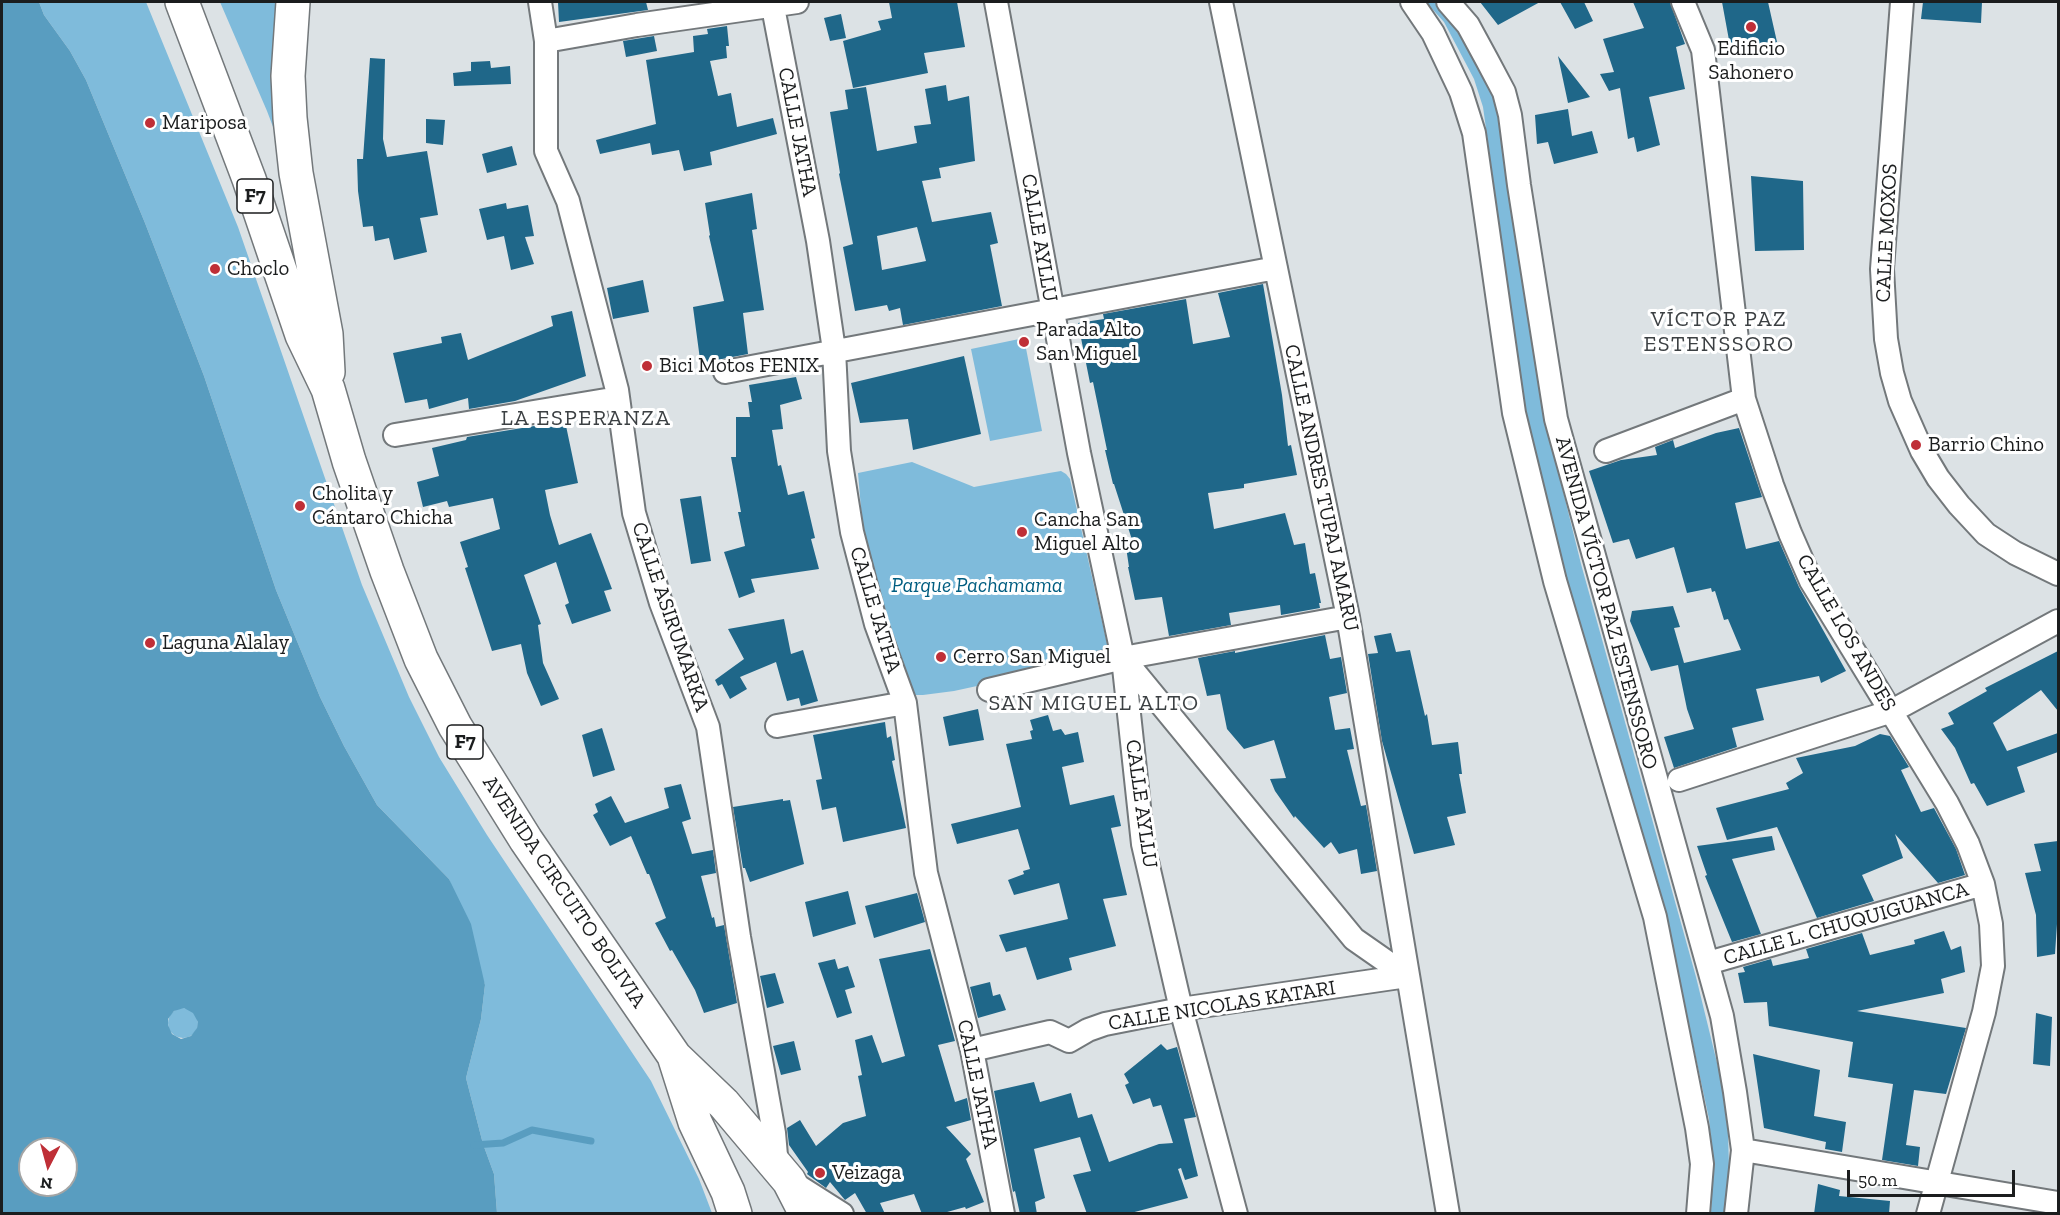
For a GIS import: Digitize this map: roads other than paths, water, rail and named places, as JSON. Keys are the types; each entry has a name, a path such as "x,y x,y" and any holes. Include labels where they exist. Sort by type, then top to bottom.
{"highway":[{"name":"AVENIDA CIRCUITO BOLIVIA","path":"182,2 249,179 302,335 328,389 349,461 387,570 421,659 455,726 526,840 675,1057 724,1104 783,1174 806,1214"},
{"name":"AVENIDA CIRCUITO BOLIVIA","path":"293,2 288,76 290,118 299,193 326,334 328,389"},
{"name":"AVENIDA CIRCUITO BOLIVIA","path":"675,1057 696,1122 728,1192 735,1214"}],"street":[{"name":"CALLE ASIRUMARKA","path":"540,2 546,41 546,151 568,201 618,398 634,513 661,603 708,727 739,937 783,1174"},
{"path":"546,41 772,4 797,2"},
{"name":"CALLE AYLLU","path":"996,2 1079,453 1123,658 1143,844 1181,1009 1236,1214"},
{"name":"CALLE ANDRES TUPAJ AMARU","path":"1221,2 1348,616 1448,1214"},
{"name":"AVENIDA VÍCTOR PAZ ESTENSSORO","path":"1412,2 1433,33 1461,92 1474,133 1514,413 1555,581 1658,928 1698,1128 1702,1164 1698,1214"},
{"name":"AVENIDA VÍCTOR PAZ ESTENSSORO","path":"1448,2 1468,25 1496,76 1507,104 1556,419 1722,1016 1743,1150 1736,1214"},
{"name":"CALLE LOS ANDES","path":"1683,2 1703,50 1744,399 1790,533 1811,581 1947,802 1968,844 1983,884 1991,924 1993,966 1984,1012 1928,1214"},
{"name":"CALLE MOXOS","path":"1902,2 1882,269 1886,339 1892,373 1900,401 1922,451 1938,478 1959,505 1986,534 2015,553 2058,574"},
{"name":"CALLE JATHA","path":"772,4 818,241 834,350 838,451 852,532 876,624 905,704 926,873 972,1050 1003,1214"},
{"path":"725,372 1276,268"},
{"path":"395,435 618,398"},
{"path":"1606,451 1744,399"},
{"path":"989,690 1123,658 1348,616"},
{"path":"1679,780 1892,711 2058,621"},
{"path":"1123,658 1354,939 1407,976"},
{"path":"777,726 905,704"},
{"name":"CALLE L. CHUQUIGUANCA","path":"1708,963 1983,884"},
{"name":"CALLE NICOLAS KATARI","path":"972,1050 1050,1032 1070,1041 1088,1030 1105,1024 1181,1009 1407,976"},
{"path":"1743,1150 2058,1203"},
{"path":"783,1174 842,1214"}],"waterway":[{"path":"474,1145 503,1143 532,1130 591,1141"}],"place":[{"name":"Edificio Sahonero","path":"1751,27"},
{"name":"Mariposa","path":"150,123"},
{"name":"Choclo","path":"215,269"},
{"name":"Parada Alto San Miguel","path":"1024,342"},
{"name":"Bici Motos FENIX","path":"647,366"},
{"name":"Barrio Chino","path":"1916,445"},
{"name":"Cholita y Cántaro Chicha","path":"300,506"},
{"name":"Cancha San Miguel Alto","path":"1022,532"},
{"name":"Laguna Alalay","path":"150,643"},
{"name":"Cerro San Miguel","path":"941,657"},
{"name":"Veizaga","path":"820,1173"}],"district":[{"name":"VÍCTOR PAZ ESTENSSORO","path":"1719,332"},
{"name":"LA ESPERANZA","path":"586,419"},
{"name":"SAN MIGUEL ALTO","path":"1094,704"}],"park label":[{"name":"Parque Pachamama","path":"977,586"}]}
